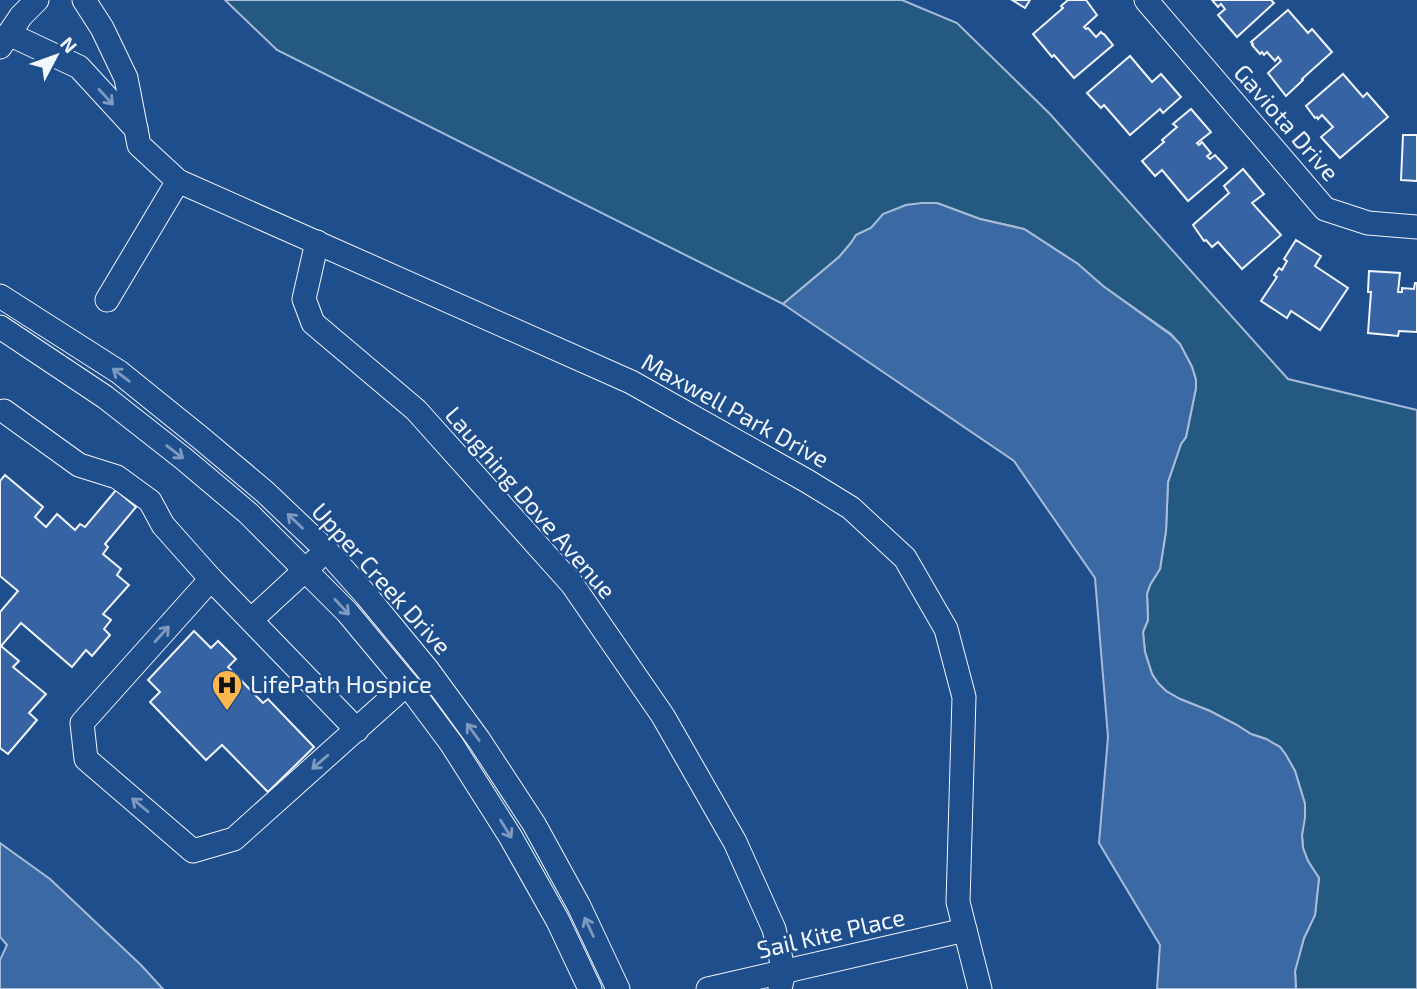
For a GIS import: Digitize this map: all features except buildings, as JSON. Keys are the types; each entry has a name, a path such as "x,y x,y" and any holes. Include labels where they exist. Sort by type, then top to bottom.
{"street":[{"path":"5,40 21,16 37,0"},
{"name":"Maxwell Park Drive","path":"84,0 102,28 125,78 139,145 178,181 631,382 851,508 905,558 946,629 964,697 958,902 980,989"},
{"name":"Gaviota Drive","path":"1146,0 1325,209 1368,223 1417,228"},
{"name":"Maxwell Park Drive","path":"5,40 79,67 136,130"},
{"path":"107,300 178,181"},
{"name":"Laughing Dove Avenue","path":"317,242 304,299 313,323 416,410 572,584 663,716 735,842 774,929 782,980"},
{"name":"Upper Creek Drive","path":"0,296 118,372 202,439 265,492 326,550 366,594 479,740 534,824 579,906 618,989"},
{"name":"Upper Creek Drive","path":"0,327 105,397 184,459 248,513 346,612 407,684 451,743 510,836 558,921 590,989"},
{"path":"4,411 79,466 117,477 150,501 163,526 357,730"},
{"path":"252,619 326,550"},
{"path":"211,579 82,723 86,759 193,851 234,839 407,684"},
{"name":"Sail Kite Place","path":"708,989 782,980 965,930"}],"shaded area":[{"path":"225,0 902,0 957,23 1050,114 1288,379 1417,410 1417,989 1296,989 1295,971 1304,938 1315,915 1319,878 1303,848 1305,804 1295,771 1280,747 1210,711 1180,699 1166,691 1152,674 1145,652 1143,632 1148,620 1147,594 1160,569 1166,531 1168,482 1186,437 1196,388 1192,367 1180,344 1171,334 1103,286 1078,264 1024,229 980,219 937,203 906,205 883,215 871,228 856,235 839,257 783,304 277,50"},
{"path":"937,203 980,219 1024,229 1078,264 1103,286 1171,335 1180,344 1192,367 1196,388 1186,437 1168,482 1166,531 1160,569 1147,594 1148,620 1143,632 1145,652 1152,674 1166,691 1280,747 1295,771 1305,804 1303,848 1319,878 1315,915 1304,938 1295,971 1296,989 1157,989 1160,945 1099,843 1108,737 1095,578 1014,461 783,304 839,257 856,235 871,228 883,214 906,205"},
{"path":"0,843 50,879 163,989 0,989 0,960 7,945 0,937"}],"place":[{"name":"LifePath Hospice","path":"227,712"}]}
